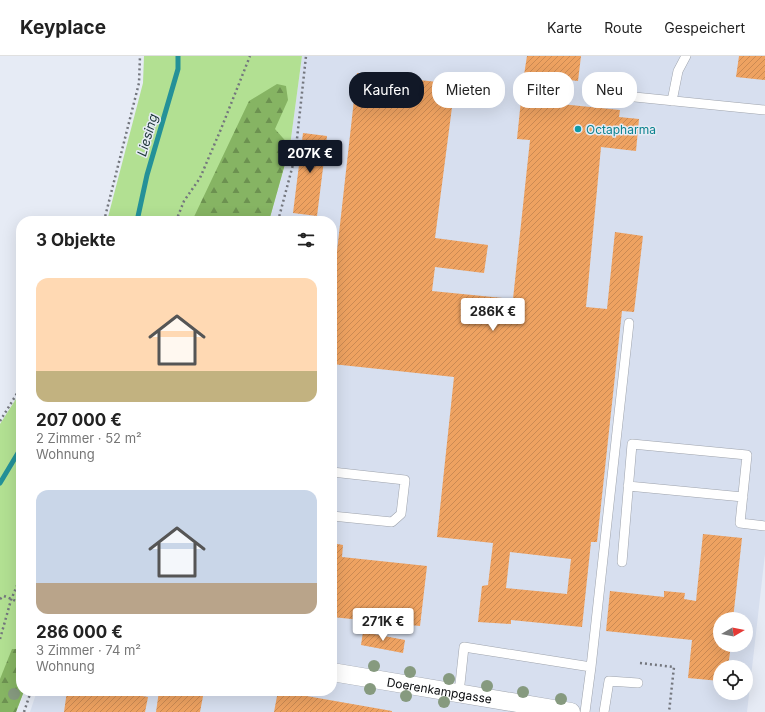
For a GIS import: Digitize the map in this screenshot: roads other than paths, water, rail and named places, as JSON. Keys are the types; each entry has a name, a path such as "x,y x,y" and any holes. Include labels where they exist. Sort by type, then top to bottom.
{"street":[{"name":"Doerenkampgasse","path":"337,673 571,712"}],"lane":[{"path":"672,101 678,71 686,56"},
{"path":"637,97 765,110"},
{"path":"585,712 629,323"},
{"path":"622,562 632,444 747,455 740,523 765,526"},
{"path":"337,473 404,480 401,514 392,522 337,516"},
{"path":"628,486 743,497"},
{"path":"459,693 464,647 591,667"},
{"path":"604,712 608,681 638,683"}],"waterway":[{"name":"Liesing","path":"138,216 147,175 178,69 178,56"},
{"name":"Liesing","path":"0,483 16,456"}],"place":[{"name":"Octapharma","path":"578,129"}]}
